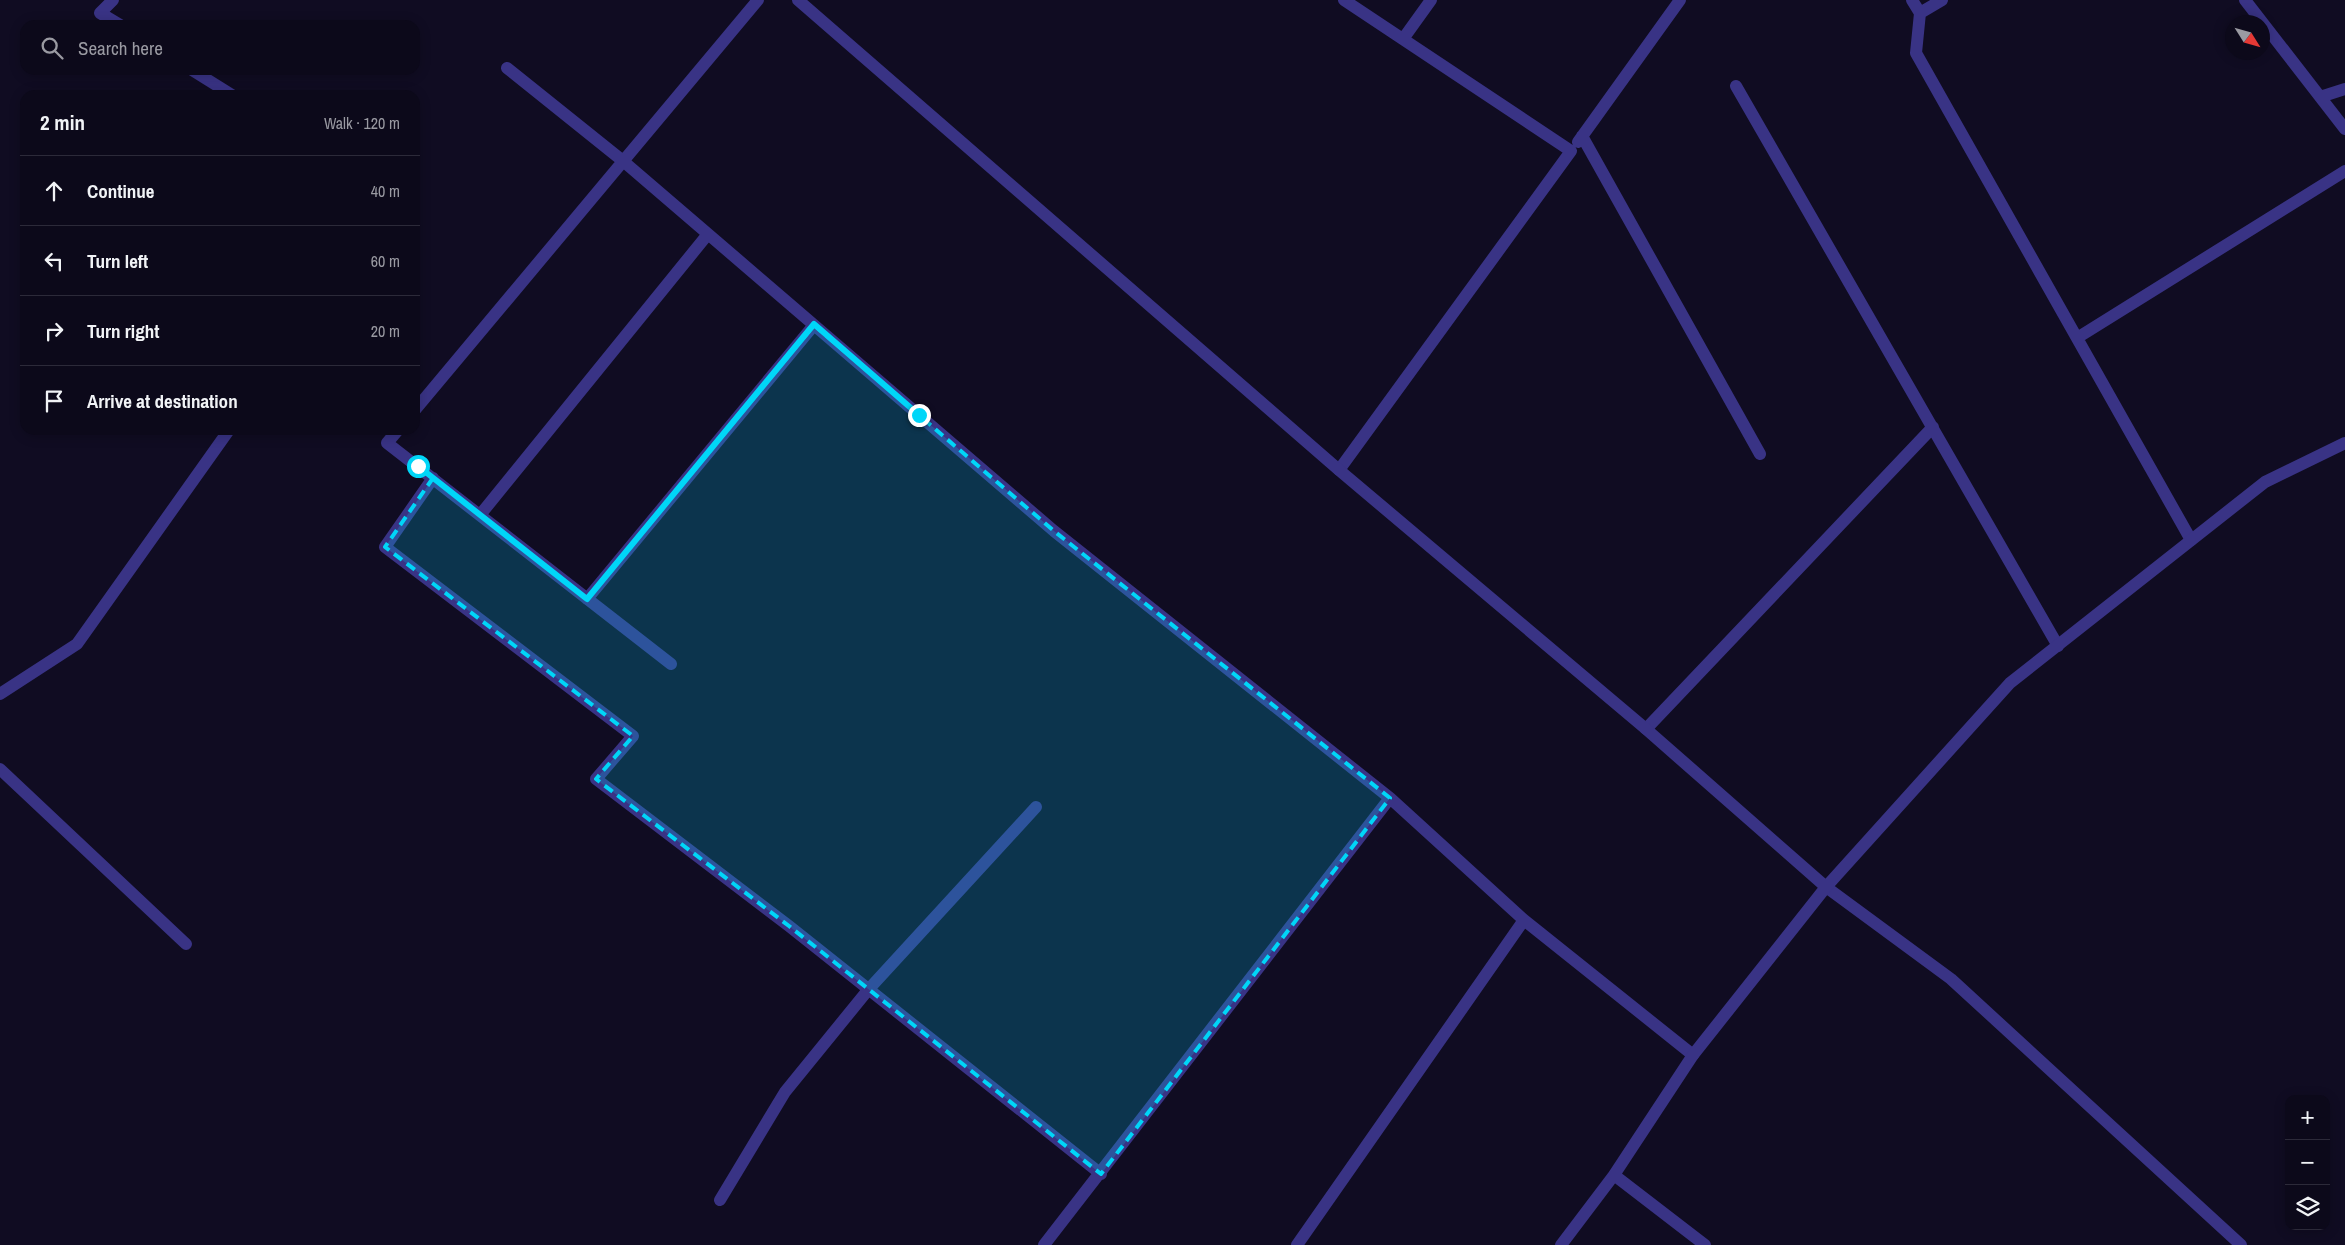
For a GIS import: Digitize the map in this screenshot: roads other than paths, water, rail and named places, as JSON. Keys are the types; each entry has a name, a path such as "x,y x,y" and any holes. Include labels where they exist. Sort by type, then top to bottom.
{"street":[{"path":"112,20 100,13 113,0"},
{"path":"420,404 758,0"},
{"path":"798,0 1339,470 1646,729 1826,887 1950,979 2241,1245"},
{"path":"1344,0 1571,151"},
{"path":"1403,40 1431,0"},
{"path":"1339,470 1680,0"},
{"path":"1912,0 1920,13 1916,53 2191,540"},
{"path":"1920,13 1942,0"},
{"path":"2246,0 2345,130"},
{"path":"507,68 623,161 1054,531 1390,798 1524,920 1693,1055"},
{"path":"200,75 224,90"},
{"path":"1736,86 2058,646"},
{"path":"2320,97 2345,89"},
{"path":"1582,136 1760,454"},
{"path":"2077,338 2345,171"},
{"path":"480,515 708,234"},
{"path":"587,599 814,324"},
{"path":"1646,729 1933,427"},
{"path":"0,694 77,644 225,435"},
{"path":"394,435 387,443 671,664"},
{"path":"1561,1245 1614,1175 1693,1055 1826,887 2010,683 2265,482 2345,443"},
{"path":"433,478 384,547 633,736 596,779 789,926 1101,1174"},
{"path":"0,768 186,944"},
{"path":"1044,1245 1101,1174 1390,798"},
{"path":"720,1200 785,1092 868,990 1036,808"},
{"path":"1297,1245 1524,920"},
{"path":"1614,1175 1705,1245"}]}
